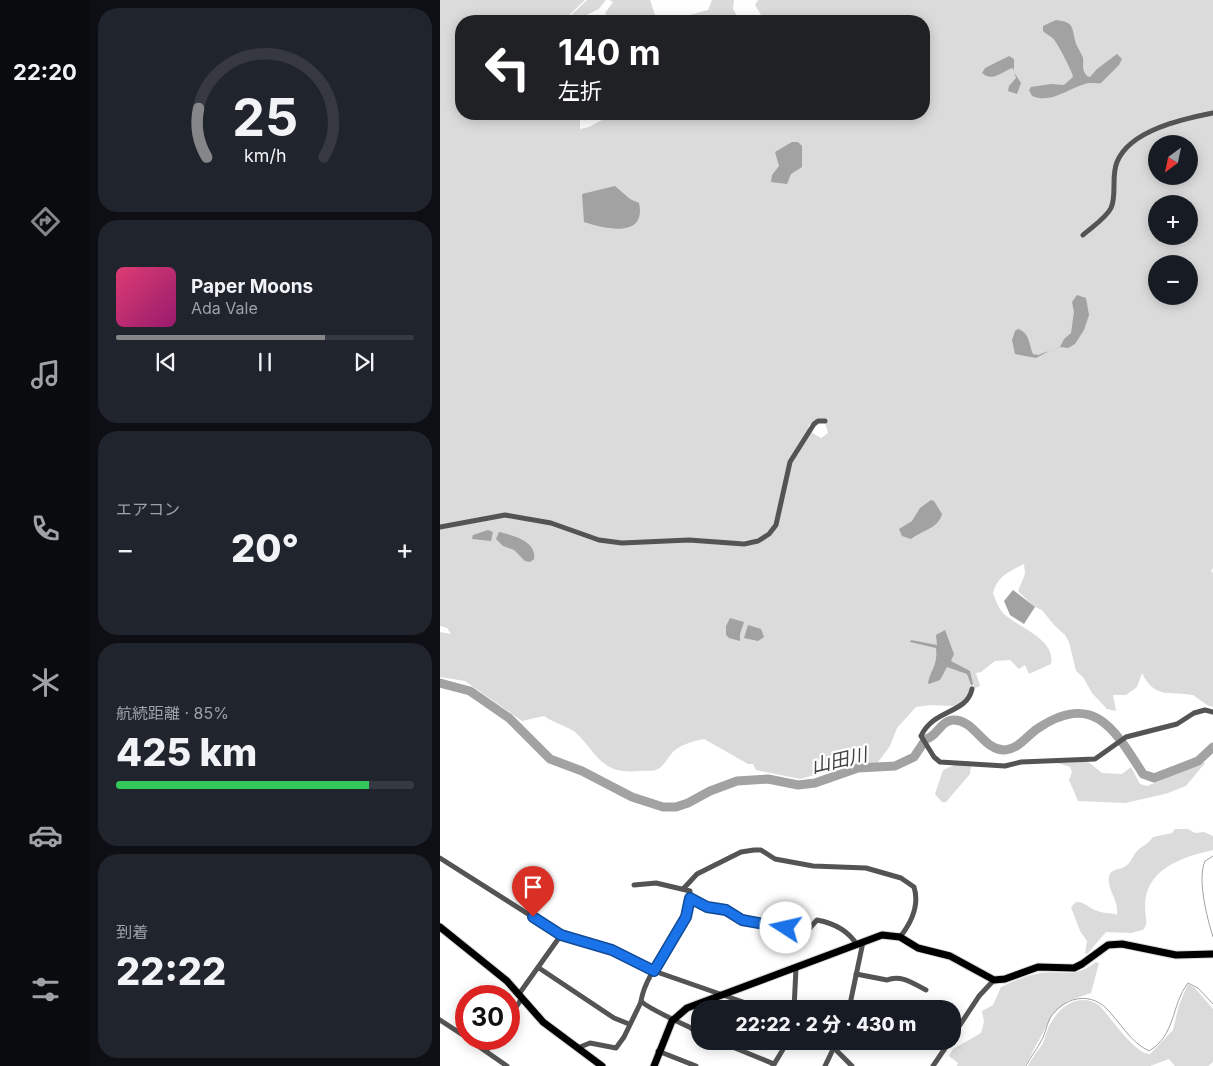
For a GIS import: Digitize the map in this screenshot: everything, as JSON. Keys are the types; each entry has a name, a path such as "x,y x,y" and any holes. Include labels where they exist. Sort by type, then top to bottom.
{"main road":[{"path":"440,927 502,977 543,1022 580,1047 602,1066"},
{"path":"710,1000 860,943 887,935 900,937 918,948 950,956 994,980 1005,979 1038,967 1074,968 1108,944 1122,944 1168,954 1213,954"},
{"path":"654,1066 658,1051 674,1018 691,1007"}],"street":[{"path":"1083,235 1107,212 1112,202 1113,179 1117,161 1130,145 1164,126 1213,113"},
{"path":"440,527 466,521 512,515 551,523 613,542 689,540 750,543 764,538 776,525 790,462 814,424 818,421 825,421"},
{"path":"972,689 971,696 965,703 937,716 924,730 922,737 926,746 936,759 944,763 1005,766 1021,762 1095,758 1126,737 1177,724 1194,712 1205,710 1213,712"},
{"path":"684,888 697,874 748,850 761,850 775,859 813,866 866,868 901,878 914,887 916,907 900,937"},
{"path":"440,858 561,935 612,950 654,971 737,1000"},
{"path":"580,1047 590,1043 616,1048 624,1037 654,971 686,917 690,891 684,888 656,883 634,885"},
{"path":"690,898 707,907 726,910 742,920 804,931 820,920 838,926 860,943 851,1000"},
{"path":"521,996 561,935"},
{"path":"539,968 614,1018 629,1024"},
{"path":"794,1000 796,968"},
{"path":"856,974 887,980 892,978 908,980 926,990"},
{"path":"961,1023 979,996 994,980"},
{"path":"708,1000 713,992"},
{"path":"641,1002 691,1028"},
{"path":"440,1020 455,1030"},
{"path":"486,1050 507,1066"},
{"path":"740,1050 781,1066"},
{"path":"774,1064 783,1050"},
{"path":"826,1066 833,1050"},
{"path":"836,1050 852,1066"},
{"path":"933,1066 944,1050"},
{"path":"658,1051 696,1066"}],"shaded area":[{"path":"440,0 585,0 569,15 455,15 455,120 580,120 580,129 589,127 602,120 930,120 930,15 761,15 755,5 758,0 1213,0 1213,568 1211,571 1213,573 1213,707 1193,695 1158,691 1147,682 1142,673 1137,687 1126,695 1113,695 1116,711 1107,709 1092,693 1083,677 1076,671 1069,642 1065,635 1042,610 1033,606 1018,591 1025,574 1024,564 1001,578 993,593 1002,612 1035,635 1048,648 1051,655 1051,664 1029,674 1025,665 1019,669 1010,660 995,661 981,672 976,673 980,686 971,690 969,697 956,706 930,705 916,707 897,728 890,746 876,765 840,768 800,779 756,770 753,764 748,764 704,739 678,748 656,770 616,770 601,761 575,732 568,728 544,716 522,721 465,681 440,677 440,632 451,634 447,628 440,626","holes":["815,422 825,423 828,433 821,438 811,432 792,462 774,530 755,543 674,542 735,542 756,539 769,531 775,522 789,463 806,435 809,425","511,514 551,522 600,538 622,542 674,542 622,544"]},
{"path":"587,0 606,0 599,9 586,15 571,15"},
{"path":"609,0 650,0 655,15 606,15 605,13 613,2"},
{"path":"712,0 734,0 733,9 736,15 690,15 708,10"},
{"path":"1056,20 1068,23 1072,28 1083,58 1083,69 1087,76 1090,77 1097,69 1117,54 1122,59 1119,65 1101,83 1087,83 1059,95 1039,98 1032,96 1029,90 1031,87 1051,84 1064,85 1073,77 1057,44 1053,38 1043,31 1043,26"},
{"path":"1009,56 1014,59 1014,71 1013,68 1009,69 990,77 982,73 985,68"},
{"path":"1014,73 1021,83 1017,94 1008,91 1009,86 1016,78"},
{"path":"792,142 798,142 802,146 802,167 791,174 787,184 771,182 772,175 779,166 775,152"},
{"path":"615,186 630,199 639,203 640,215 636,222 630,227 621,229 601,227 584,222 582,194"},
{"path":"1077,295 1086,298 1089,315 1084,330 1075,344 1068,348 1061,347 1055,349 1060,347 1064,339 1071,333 1074,312 1072,302"},
{"path":"1018,329 1025,333 1033,354 1038,355 1049,351 1036,358 1015,354 1012,340 1015,331"},
{"path":"931,500 934,501 942,514 937,523 911,539 902,536 899,529 912,521 920,508"},
{"path":"488,530 493,532 491,541 472,539 473,535"},
{"path":"499,532 517,537 528,543 534,553 534,559 530,562 525,561 514,550 503,546 496,539"},
{"path":"1013,590 1035,607 1024,624 1010,615 1004,601"},
{"path":"730,618 744,622 740,641 729,638 726,635 726,626"},
{"path":"748,625 761,629 764,637 758,641 744,638"},
{"path":"945,630 954,654 951,661 970,671 973,684 971,685 967,674 947,667 940,680 928,683 935,663 936,648 910,642 911,640 937,645 936,635"},
{"path":"1061,761 1087,761 1102,773 1122,774 1131,767 1140,784 1147,786 1162,780 1179,767 1202,761 1205,763 1186,786 1165,794 1125,803 1078,801 1069,780 1072,772 1070,767 1057,763"},
{"path":"957,764 971,766 970,774 946,802 942,802 935,794 943,770"},
{"path":"1175,829 1188,829 1195,833 1204,832 1213,836 1213,850 1178,861 1158,874 1151,883 1146,895 1146,922 1143,930 1131,933 1106,932 1085,954 1087,941 1080,931 1071,907 1076,902 1079,902 1100,912 1117,915 1116,904 1109,882 1110,874 1114,870 1127,865 1136,852 1153,837 1172,833"},
{"path":"1096,962 1099,963 1091,993 1068,1001 1053,1014 1025,1066 957,1066 958,1063 949,1056 952,1050 961,1050 961,1044 981,1033 984,1022 982,1011 993,1005 1001,987 1036,974 1049,972 1069,973 1088,967"},
{"path":"1188,984 1195,988 1213,1009 1213,1062 1208,1066 1175,1066 1169,1059 1150,1066 1028,1066 1043,1043 1049,1026 1056,1015 1067,1005 1080,1000 1093,1002 1100,1006 1131,1042 1144,1053 1150,1054 1173,1030 1179,1005"}],"waterway":[{"name":"山田川","path":"440,683 470,691 509,718 550,759 582,771 632,797 663,807 676,807 688,803 710,791 737,781 768,779 798,785 815,783 858,768 895,766 914,757 926,739 930,738 945,723 953,720 967,724 991,746 1005,750 1018,745 1037,729 1056,718 1073,714 1088,714 1100,720 1111,730 1122,742 1143,774 1154,778 1198,761 1213,747"},
{"path":"1213,856 1205,861 1202,878 1202,888 1213,937"},
{"path":"1026,1066 1042,1040 1050,1018 1055,1011 1076,999 1084,998 1099,1003 1106,1008 1136,1042 1149,1051 1164,1037 1188,983 1198,988 1213,1004"}],"route":[{"path":"533,917 561,935 612,950 654,971 686,917 690,898 707,907 726,910 742,920 786,928"}]}
